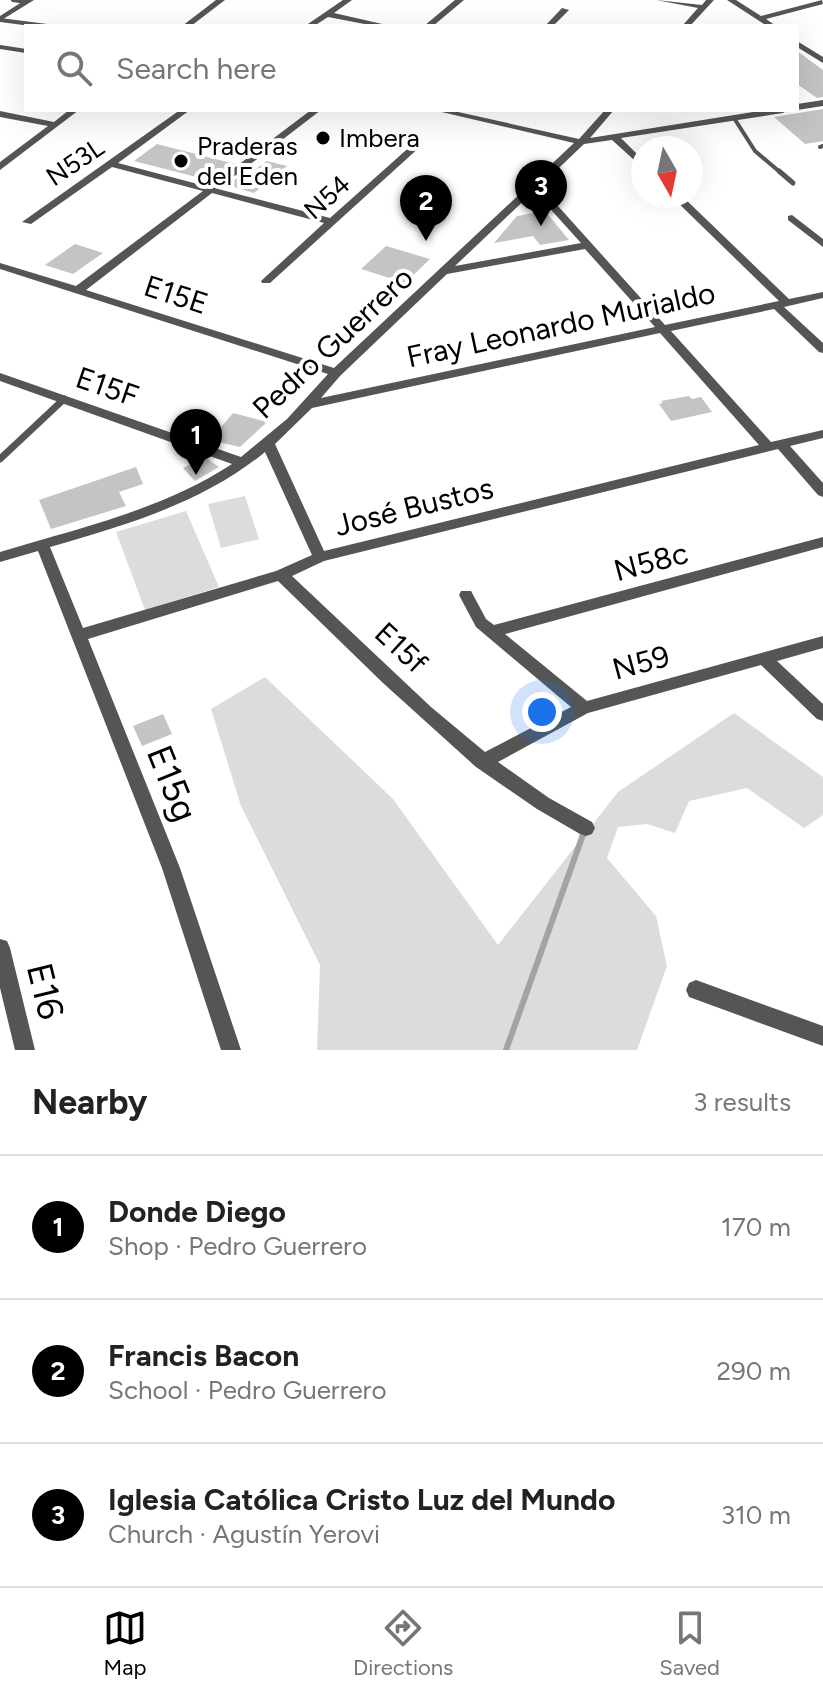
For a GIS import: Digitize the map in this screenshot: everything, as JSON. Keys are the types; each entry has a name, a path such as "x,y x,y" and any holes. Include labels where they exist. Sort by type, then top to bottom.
{"street":[{"path":"189,24 221,0"},
{"path":"312,24 348,0"},
{"path":"430,24 460,0"},
{"path":"660,0 703,7"},
{"path":"688,24 710,0"},
{"path":"731,0 769,24"},
{"path":"0,19 28,1"},
{"path":"760,18 819,4"},
{"path":"772,24 819,4"},
{"path":"551,24 565,10"},
{"path":"327,14 377,24"},
{"path":"799,44 823,61"},
{"path":"799,107 823,103"},
{"path":"0,167 72,112"},
{"name":"N53L","path":"27,222 183,112"},
{"path":"78,290 314,112"},
{"path":"446,112 581,142 616,139 771,112"},
{"name":"Pedro Guerrero","path":"0,557 180,498 206,486 241,462 311,404 336,373 446,272 608,112"},
{"path":"0,114 56,125"},
{"path":"616,139 631,153"},
{"name":"N54","path":"266,281 417,145"},
{"path":"0,151 17,155"},
{"path":"112,164 332,222"},
{"path":"535,186 664,330 823,492"},
{"path":"688,208 823,349"},
{"path":"792,218 823,244"},
{"path":"446,272 589,245"},
{"path":"0,279 6,268"},
{"name":"E15E","path":"6,268 336,373"},
{"name":"Fray Leonardo Murialdo","path":"311,404 823,295"},
{"name":"E15F","path":"0,377 241,462"},
{"name":"José Bustos","path":"78,636 281,575 320,557 823,434"},
{"path":"267,441 320,557"},
{"name":"N58c","path":"492,632 823,542"},
{"name":"E15g","path":"42,544 171,868 231,1050"},
{"name":"E15f","path":"281,575 482,762 541,805 586,828"},
{"path":"466,595 481,623 584,708"},
{"name":"N59","path":"482,762 584,708 823,642"},
{"path":"765,659 823,714"},
{"name":"E16","path":"0,948 25,1050"},
{"path":"696,990 823,1036"}],"lane":[{"path":"13,0 28,1"},
{"path":"0,19 34,24"},
{"path":"0,47 24,51"},
{"path":"734,118 755,151 793,183"},
{"path":"0,459 64,399"}],"shaded area":[{"path":"245,496 259,539 221,548 208,504"},
{"path":"186,511 219,587 145,610 116,532"},
{"path":"265,677 393,799 498,945 618,792 734,713 823,777 823,815 804,828 747,788 689,801 675,833 647,824 618,827 607,858 656,916 667,966 637,1050 317,1050 320,965 241,806 211,709"}],"building":[{"path":"799,52 823,70 823,97 817,98 799,85"},
{"path":"823,109 823,141 805,144 774,117"},
{"name":"Praderas del Eden","path":"157,144 235,164 212,181 134,161"},
{"path":"267,161 287,166 254,193 228,185 250,168 256,169"},
{"path":"545,211 569,240 540,245 533,236 494,243 517,216"},
{"path":"75,244 103,253 73,274 45,265"},
{"path":"386,246 430,259 405,283 361,269"},
{"path":"689,396 692,399 701,397 712,412 671,421 659,404 663,403 661,401"},
{"path":"233,413 267,422 240,447 210,440"},
{"path":"205,457 219,467 195,481 183,468"},
{"path":"136,467 143,484 119,492 126,506 51,529 39,500"},
{"path":"163,714 172,734 142,746 133,726"}],"waterway":[{"path":"506,1050 585,829"}],"place":[{"name":"Imbera","path":"323,138"},
{"name":"Praderas del Eden","path":"181,161"},
{"name":"Iglesia Católica Cristo Luz del Mundo","path":"541,226"},
{"name":"Francis Bacon","path":"426,241"},
{"name":"Donde Diego","path":"196,475"}]}
